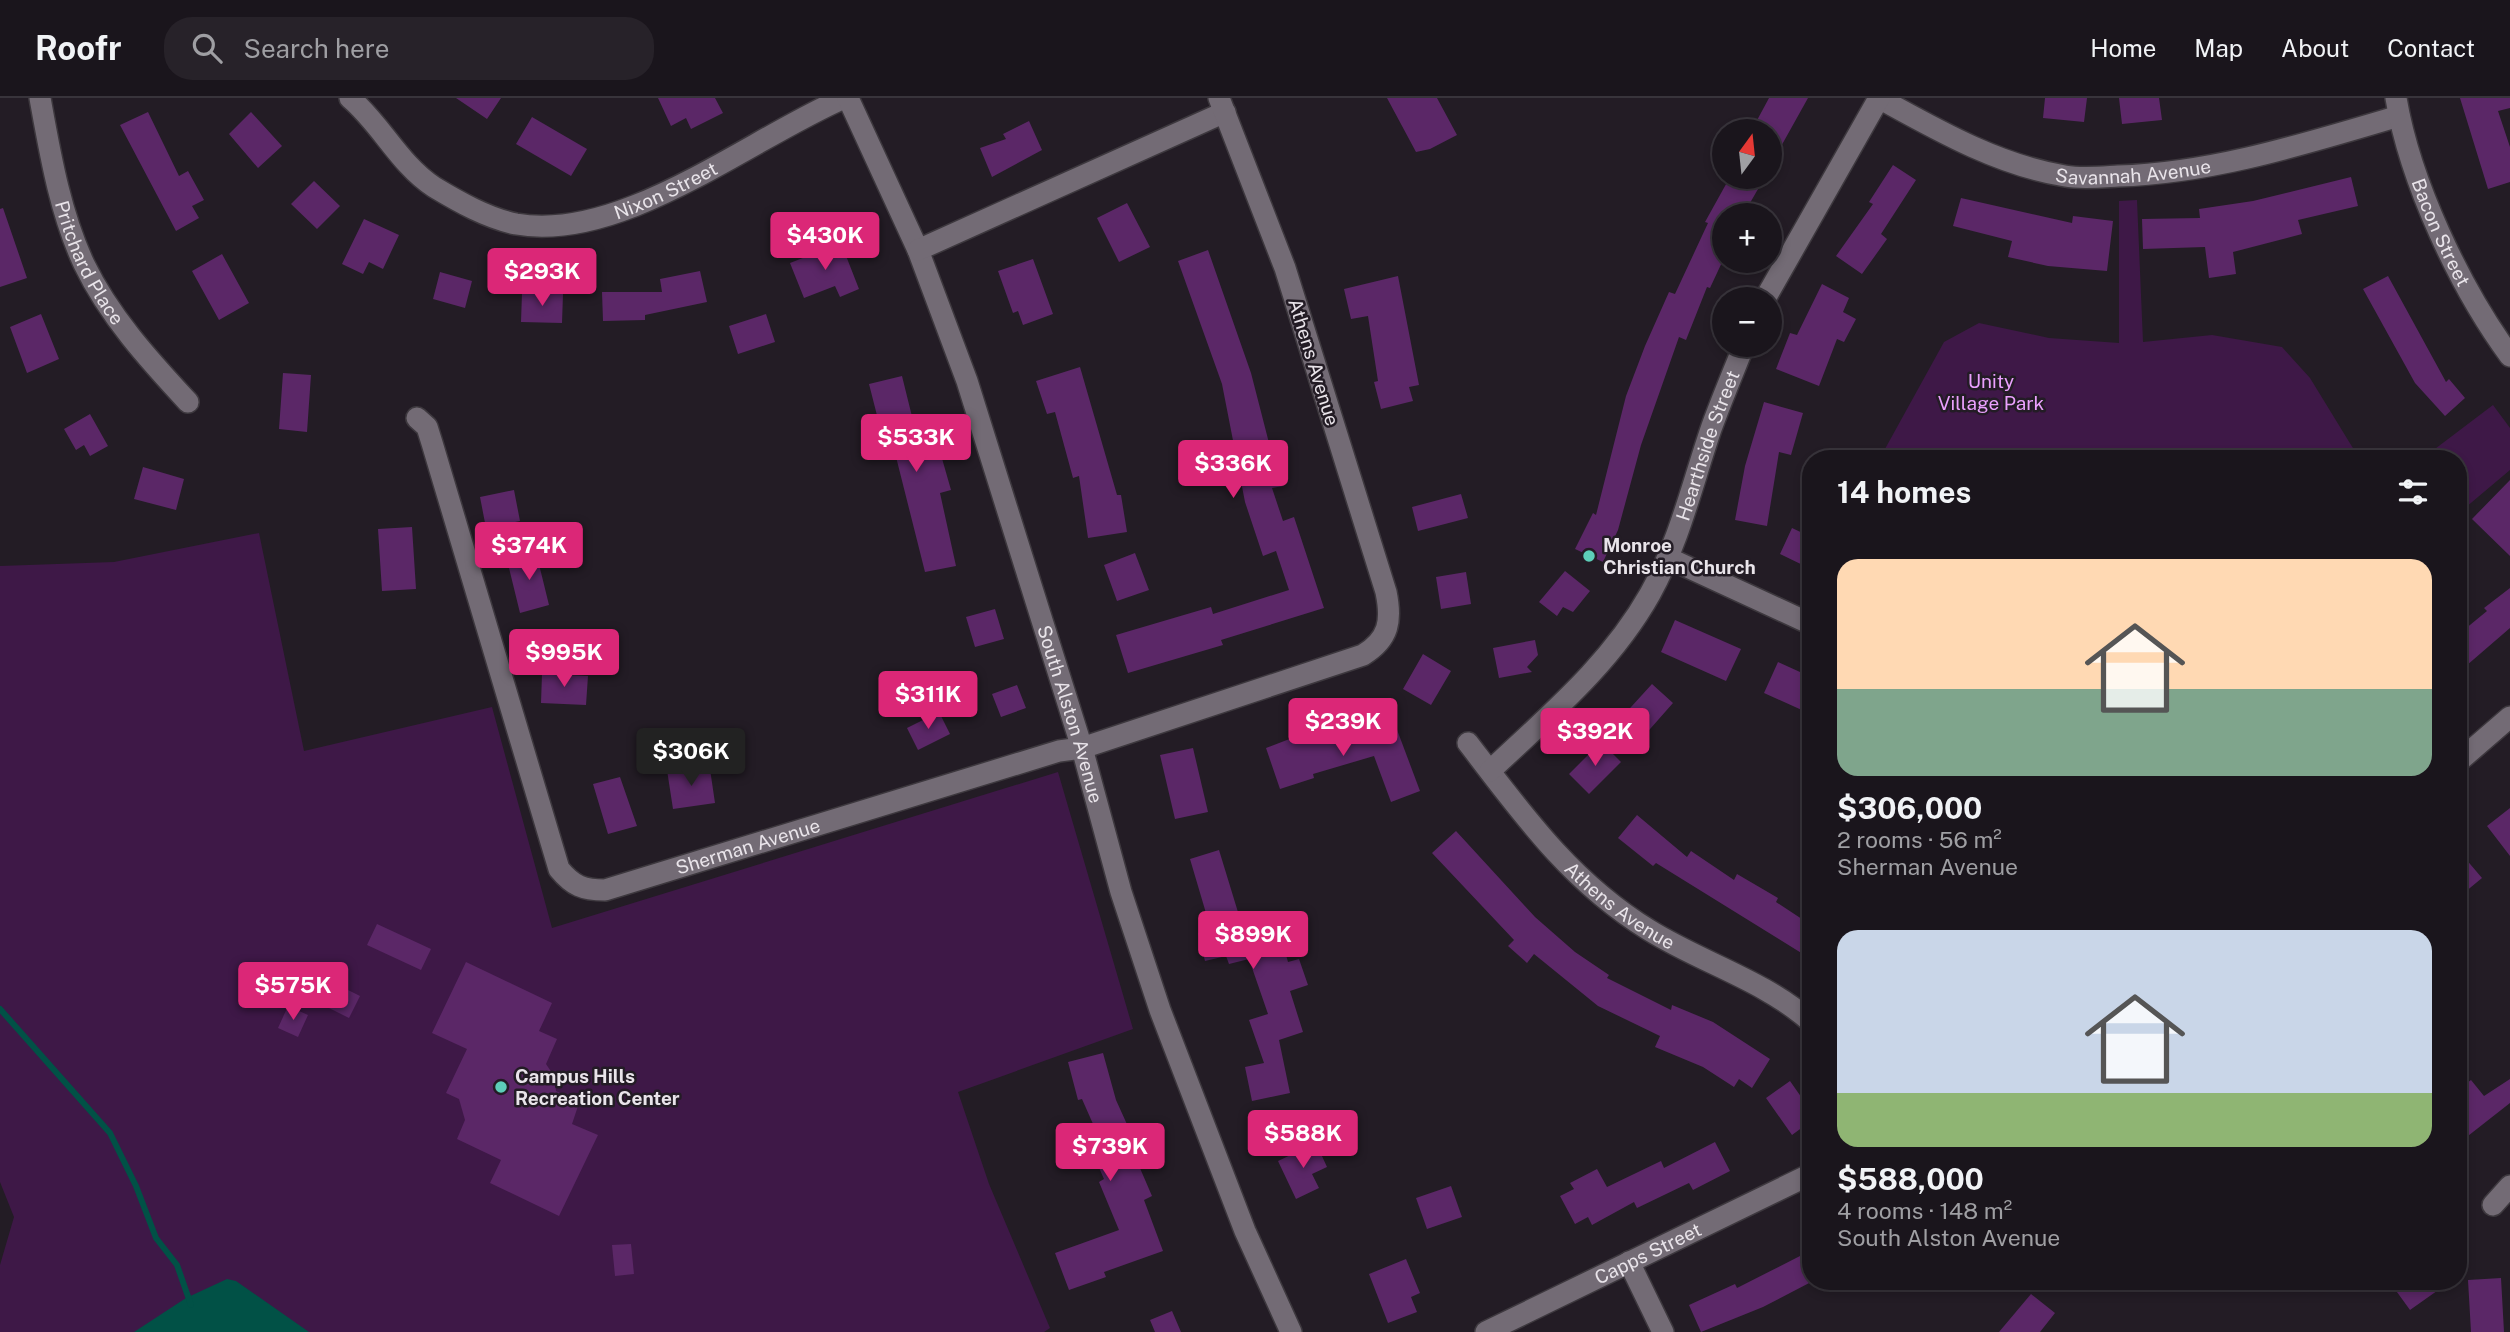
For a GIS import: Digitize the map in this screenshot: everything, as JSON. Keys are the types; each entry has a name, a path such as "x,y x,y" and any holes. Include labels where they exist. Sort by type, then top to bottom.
{"street":[{"name":"Pritchard Place","path":"40,98 51,156 85,266 127,332 188,402"},
{"name":"Nixon Street","path":"351,98 402,157 433,186 480,212 534,226 589,223 639,205 846,98"},
{"name":"South Alston Avenue","path":"846,98 918,250 967,381 1082,748 1121,892 1176,1055 1245,1231 1291,1332"},
{"path":"1772,287 1879,98"},
{"name":"Savannah Avenue","path":"1879,98 1975,148 2067,176 2161,175 2223,164 2397,107"},
{"path":"918,250 1222,105"},
{"name":"Athens Avenue","path":"1222,105 1285,268 1386,592 1390,613 1388,630"},
{"name":"Bacon Street","path":"2397,107 2417,175 2468,290 2510,356"},
{"name":"Hearthside Street","path":"1490,771 1585,683 1622,637 1649,594 1668,558 1740,357"},
{"name":"Sherman Avenue","path":"417,418 427,427 559,869 572,885 587,890 605,890 1059,751 1082,748 1349,661 1376,647 1388,630"},
{"path":"1668,558 1802,620"},
{"path":"2467,754 2510,717"},
{"name":"Athens Avenue","path":"1468,743 1528,823 1609,903 1692,956 1777,996 1802,1015"},
{"name":"Capps Street","path":"1486,1332 1802,1178"},
{"path":"2493,1205 2510,1186"},
{"path":"1629,1262 1663,1332"}],"green space":[{"name":"Unity Village Park","path":"2137,200 2143,342 2212,335 2282,347 2310,378 2354,450 1884,450 1944,342 1979,323 2049,338 2119,343 2119,201"},
{"path":"2493,405 2510,428 2510,470 2467,506 2467,450 2434,450"},
{"path":"259,533 304,751 492,707 552,928 1058,772 1133,1029 958,1092 989,1184 1050,1328 1044,1332 0,1332 0,1265 14,1217 0,1182 0,566 114,562"}],"shaded area":[{"path":"227,1279 236,1281 309,1332 134,1332 186,1298"}],"building":[{"path":"456,98 501,98 487,119"},
{"path":"658,98 715,98 723,113 691,129 686,118 671,126"},
{"path":"1387,98 1437,98 1457,135 1430,149 1416,152"},
{"path":"1769,98 1808,98 1782,145 1782,119 1758,119"},
{"path":"2045,98 2087,98 2084,122 2043,118"},
{"path":"2119,98 2159,98 2162,120 2122,124"},
{"path":"2460,98 2510,98 2510,108 2498,111 2510,147 2510,182 2488,189"},
{"path":"148,112 179,176 188,171 204,200 192,206 199,218 176,231 120,125"},
{"path":"251,112 282,146 258,168 229,134"},
{"path":"532,117 587,149 571,176 516,144"},
{"path":"1029,121 1042,150 992,177 980,148 1006,139 1003,134"},
{"path":"1893,165 1916,180 1881,234 1887,239 1862,274 1836,256 1873,204 1869,202"},
{"path":"2351,177 2358,206 2298,220 2302,234 2233,252 2236,274 2209,278 2205,247 2143,249 2142,219 2200,218 2199,209 2253,201"},
{"path":"314,181 340,206 317,229 291,204"},
{"path":"1723,189 1758,189 1750,203 1716,203"},
{"path":"1961,198 2072,223 2073,216 2113,221 2107,271 2048,266 2008,257 2012,241 1953,226"},
{"path":"1127,203 1150,247 1119,262 1097,218"},
{"path":"3,208 27,278 0,287 0,209"},
{"path":"1712,209 1712,273 1717,273 1710,288 1707,287 1686,340 1679,337 1641,445 1618,530 1603,562 1575,549 1593,513 1596,515 1626,396 1645,346 1669,292 1675,294 1708,223 1705,222"},
{"path":"364,219 399,235 383,269 369,262 363,274 342,264"},
{"path":"841,243 859,289 840,297 835,286 804,298 790,263"},
{"path":"1208,250 1251,373 1269,443 1274,442 1283,486 1272,488 1283,521 1294,517 1324,608 1221,640 1223,645 1128,673 1116,635 1211,607 1213,614 1289,590 1276,551 1263,556 1245,502 1222,384 1178,261"},
{"path":"222,254 249,303 219,320 192,271"},
{"path":"1033,259 1053,314 1023,325 1018,311 1013,313 998,271"},
{"path":"700,271 707,302 645,315 645,320 603,321 602,292 662,292 660,279"},
{"path":"440,272 472,281 465,308 433,299"},
{"path":"1398,276 1419,385 1409,387 1413,401 1381,409 1374,382 1378,381 1368,316 1351,319 1344,289"},
{"path":"2388,276 2446,382 2449,379 2465,398 2445,416 2415,383 2363,289"},
{"path":"1822,284 1849,298 1843,312 1856,319 1844,342 1837,339 1819,386 1776,369 1790,333 1797,335"},
{"path":"522,293 563,294 562,323 521,322"},
{"path":"41,314 59,359 27,373 10,327"},
{"path":"766,314 775,342 738,354 729,326"},
{"path":"1080,367 1117,495 1121,495 1127,532 1088,538 1079,476 1073,478 1055,412 1047,414 1036,381"},
{"path":"283,373 311,375 307,432 279,429"},
{"path":"902,376 921,453 939,448 951,490 940,493 956,566 925,572 890,433 882,435 869,384"},
{"path":"1764,402 1803,413 1791,455 1779,452 1767,526 1735,520 1745,466"},
{"path":"90,414 108,446 90,456 84,445 76,450 64,429"},
{"path":"143,467 184,479 176,510 134,499"},
{"path":"2510,480 2510,556 2472,519"},
{"path":"514,490 520,521 486,528 480,497"},
{"path":"1461,494 1468,518 1418,531 1412,507"},
{"path":"412,527 416,589 382,591 378,529"},
{"path":"1792,528 1802,533 1802,565 1780,554"},
{"path":"535,548 549,605 520,613 509,568 520,566 516,553"},
{"path":"1135,553 1149,590 1117,601 1104,565"},
{"path":"1565,571 1590,591 1573,612 1563,607 1557,616 1539,602"},
{"path":"1466,572 1471,604 1441,609 1436,577"},
{"path":"2510,588 2510,628 2467,665 2467,627 2487,611 2484,608"},
{"path":"995,609 1004,639 975,647 966,617"},
{"path":"1675,620 1741,649 1726,681 1661,652"},
{"path":"1535,640 1538,655 1527,667 1532,672 1499,678 1493,648"},
{"path":"1423,654 1451,671 1431,705 1403,689"},
{"path":"1778,662 1802,673 1802,710 1764,693"},
{"path":"542,674 588,676 586,705 541,703"},
{"path":"1652,684 1673,703 1643,737 1621,718"},
{"path":"1017,685 1026,708 1001,717 992,694"},
{"path":"939,712 950,734 918,750 907,728"},
{"path":"1339,720 1347,745 1396,727 1420,791 1391,802 1374,756 1313,774 1314,778 1280,789 1266,748"},
{"path":"1601,742 1621,762 1589,794 1569,774"},
{"path":"1193,748 1208,812 1175,819 1160,755"},
{"path":"687,767 688,772 710,769 715,803 673,809 667,770"},
{"path":"620,777 637,826 608,834 593,784"},
{"path":"2510,808 2510,856 2487,826"},
{"path":"1637,815 1687,857 1691,851 1734,880 1737,874 1778,898 1776,902 1802,919 1802,953 1656,863 1653,866 1618,838"},
{"path":"1456,831 1535,917 1575,952 1609,975 1607,978 1671,1010 1672,1005 1713,1022 1770,1059 1752,1088 1739,1079 1734,1087 1703,1067 1655,1047 1660,1036 1598,1006 1534,954 1527,963 1508,946 1514,940 1432,853"},
{"path":"1219,850 1241,922 1274,913 1288,962 1299,959 1308,985 1290,991 1303,1032 1279,1040 1290,1093 1252,1101 1245,1067 1264,1063 1249,1020 1268,1014 1249,959 1229,964 1226,956 1205,961 1198,933 1211,930 1190,859"},
{"path":"2467,860 2482,878 2467,890"},
{"path":"377,924 431,949 421,970 367,945"},
{"name":"Campus Hills Recreation Center","path":"466,962 552,1003 539,1031 557,1039 546,1064 554,1076 556,1091 579,1103 572,1124 598,1135 559,1216 490,1183 501,1160 457,1139 465,1120 459,1099 446,1093 467,1049 432,1033"},
{"path":"340,986 360,996 349,1018 329,1008"},
{"path":"288,1006 308,1015 298,1037 278,1028"},
{"path":"1103,1053 1116,1100 1135,1142 1130,1145 1152,1196 1144,1200 1163,1251 1104,1272 1106,1277 1069,1290 1055,1253 1119,1230 1099,1182 1104,1179 1086,1138 1097,1133 1082,1099 1078,1100 1068,1062"},
{"path":"2510,1079 2510,1103 2467,1137 2467,1083 2471,1080 2484,1096"},
{"path":"1790,1081 1802,1098 1802,1128 1792,1135 1766,1098"},
{"path":"1715,1142 1730,1171 1693,1190 1689,1183 1637,1208 1634,1202 1592,1225 1588,1217 1575,1224 1560,1196 1574,1189 1570,1183 1597,1169 1607,1187 1661,1161 1664,1168"},
{"path":"1316,1143 1327,1167 1312,1174 1319,1188 1296,1199 1278,1161"},
{"path":"1451,1186 1462,1217 1427,1229 1416,1198"},
{"path":"631,1244 634,1274 615,1276 612,1245"},
{"path":"1800,1256 1802,1260 1802,1287 1763,1307 1701,1332 1689,1305 1735,1284 1737,1288"},
{"path":"1406,1259 1420,1293 1411,1297 1417,1312 1388,1323 1369,1274"},
{"path":"2501,1278 2504,1332 2471,1332 2468,1280"},
{"path":"2396,1290 2438,1290 2410,1310"},
{"path":"2031,1294 2055,1313 2040,1332 1999,1332"},
{"path":"1172,1311 1181,1332 1155,1332 1150,1320"}],"waterway":[{"path":"0,1009 110,1133 136,1186 156,1238 177,1265 191,1305"}],"place":[{"name":"Monroe Christian Church","path":"1589,556"},
{"name":"Campus Hills Recreation Center","path":"501,1087"}]}
